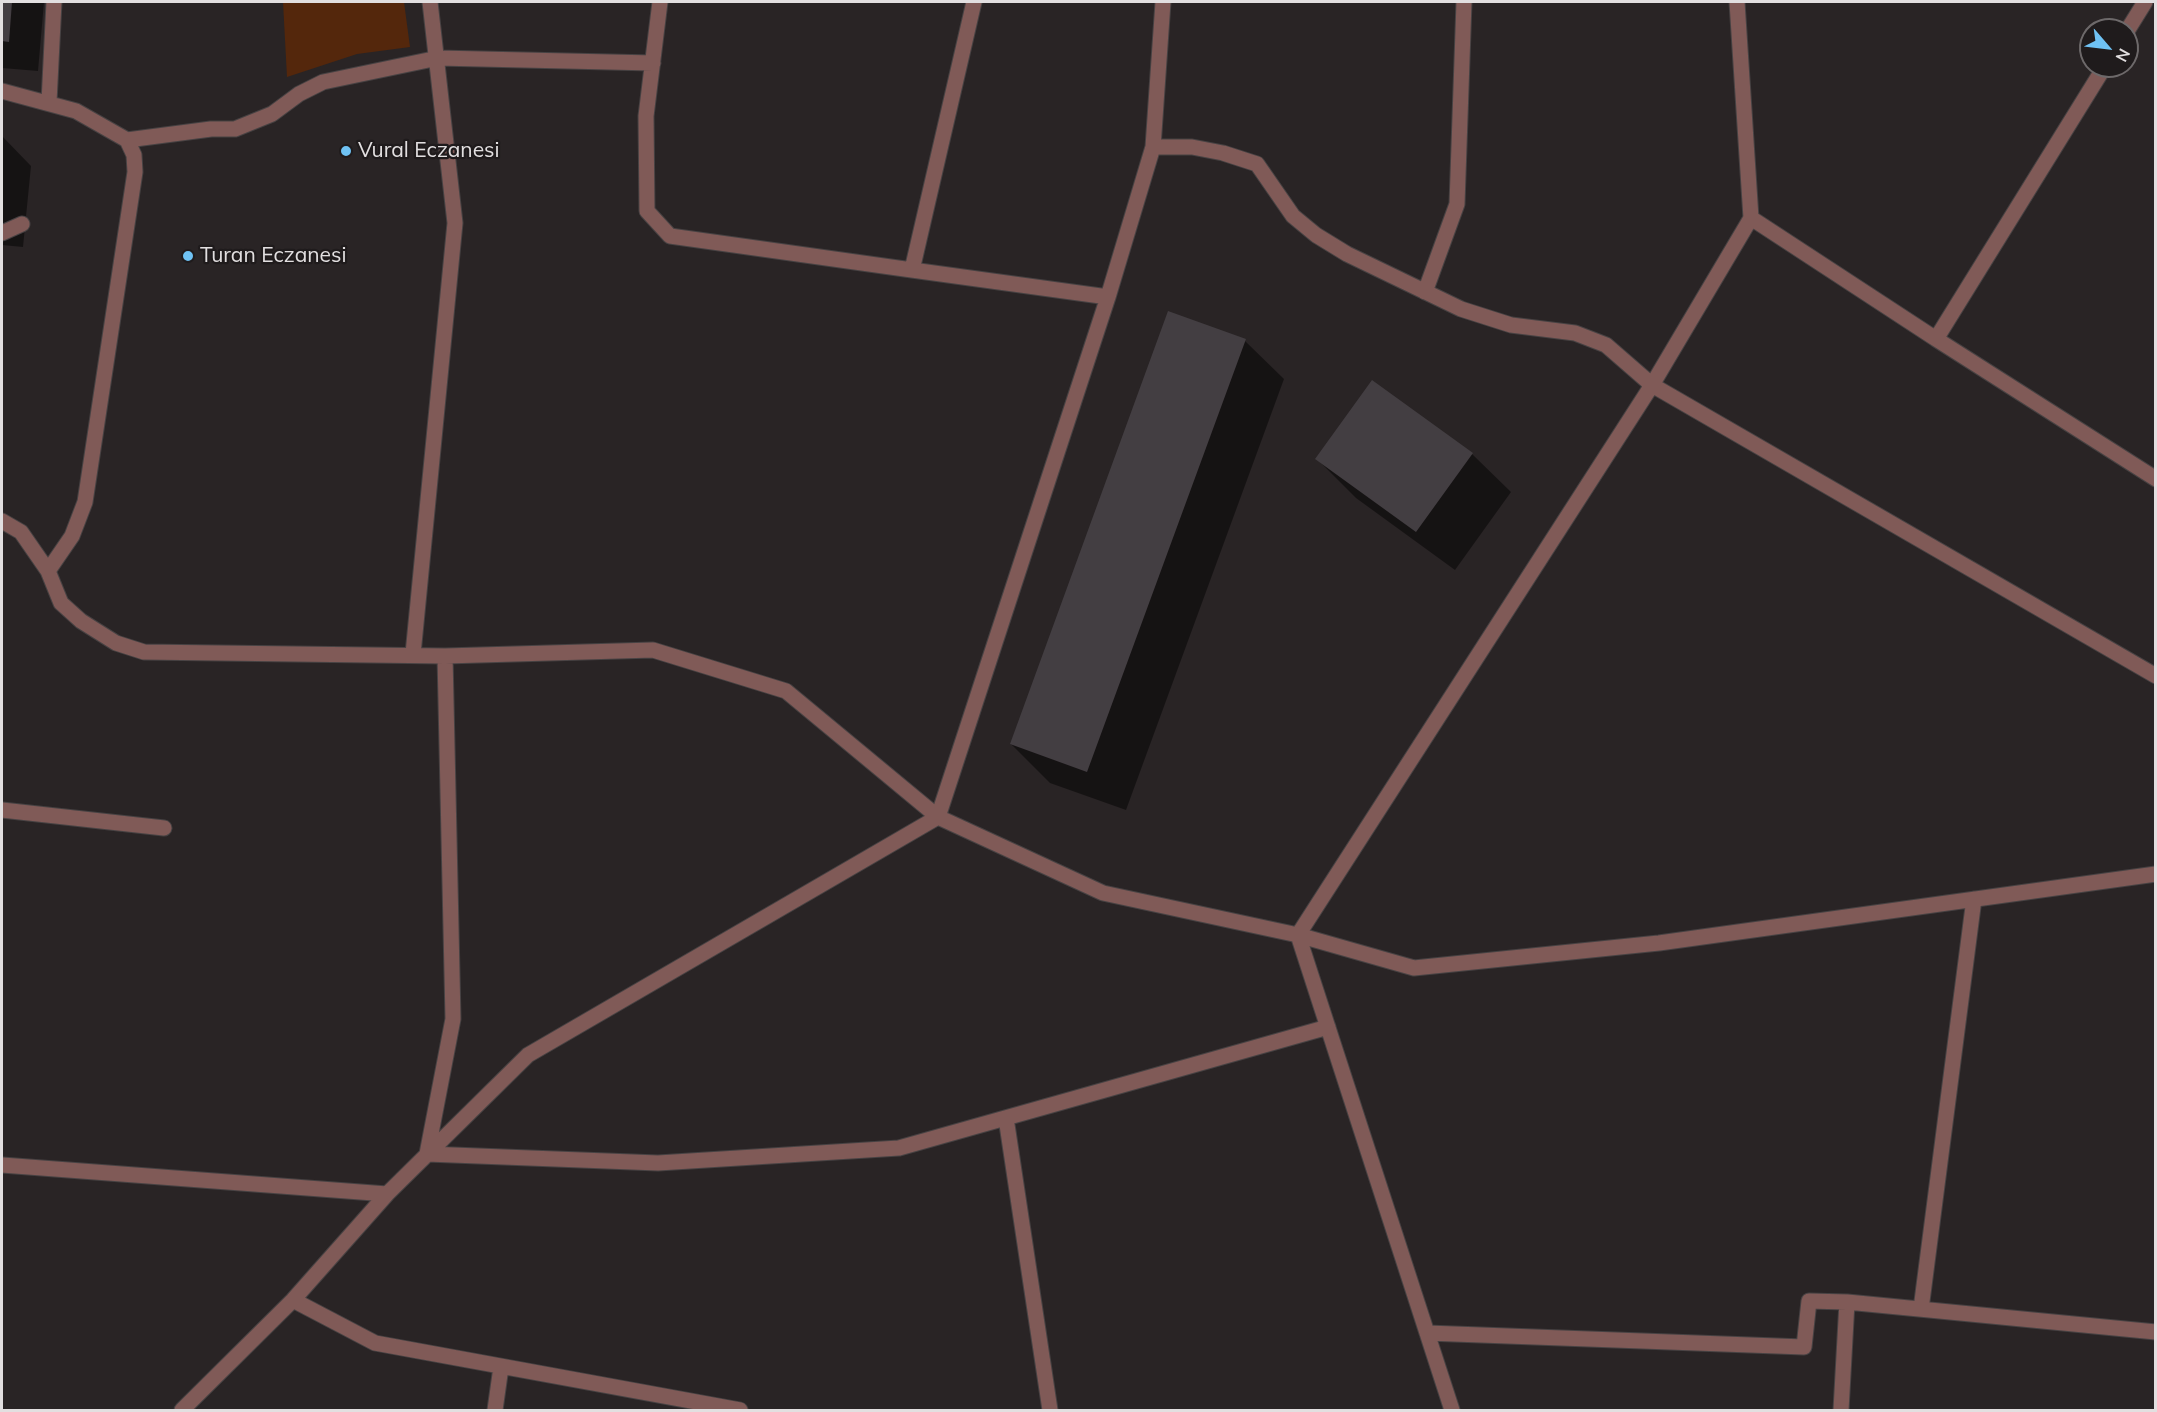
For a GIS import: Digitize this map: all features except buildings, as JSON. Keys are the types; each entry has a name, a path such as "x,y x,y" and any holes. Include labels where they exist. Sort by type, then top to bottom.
{"street":[{"path":"49,102 54,2"},
{"path":"413,654 455,223 430,2"},
{"path":"660,2 646,116 647,211 670,236 1108,297"},
{"path":"912,270 974,2"},
{"path":"182,1410 292,1300 387,1194 528,1055 938,817 1108,297 1153,147 1163,2"},
{"path":"1425,292 1457,204 1464,2"},
{"path":"1298,935 1652,386 1751,218 1737,2"},
{"path":"2135,18 2145,2"},
{"path":"127,140 211,129 235,129 272,114 299,94 323,82 438,58 653,63"},
{"path":"1936,339 2098,78"},
{"path":"2,92 49,102 76,111 127,140 134,155 135,172 85,502 72,536 48,570"},
{"path":"1153,147 1192,147 1223,153 1257,164 1293,216 1316,235 1347,254 1461,309 1511,325 1575,333 1606,345 1652,386 2156,676"},
{"path":"1751,218 2156,479"},
{"path":"2,233 22,224"},
{"path":"2,521 21,531 48,570 61,603 81,621 117,643 144,652 444,656 653,650 786,691 938,817 1103,893 1298,935 1414,968 1659,943 2156,874"},
{"path":"427,1154 453,1018 444,656"},
{"path":"2,810 164,828"},
{"path":"1921,1309 1974,899"},
{"path":"1298,935 1452,1410"},
{"path":"427,1154 658,1163 899,1148 1328,1027"},
{"path":"1006,1118 1050,1410"},
{"path":"2,1165 387,1194"},
{"path":"292,1300 375,1343 740,1410"},
{"path":"1427,1334 1804,1347 1809,1301 1847,1302 2156,1332"},
{"path":"1841,1410 1847,1302"},
{"path":"495,1410 501,1367"}],"shaded area":[{"path":"283,2 404,2 410,47 357,54 287,77"}],"place":[{"name":"Vural Eczanesi","path":"346,151"},
{"name":"Turan Eczanesi","path":"188,256"}]}
